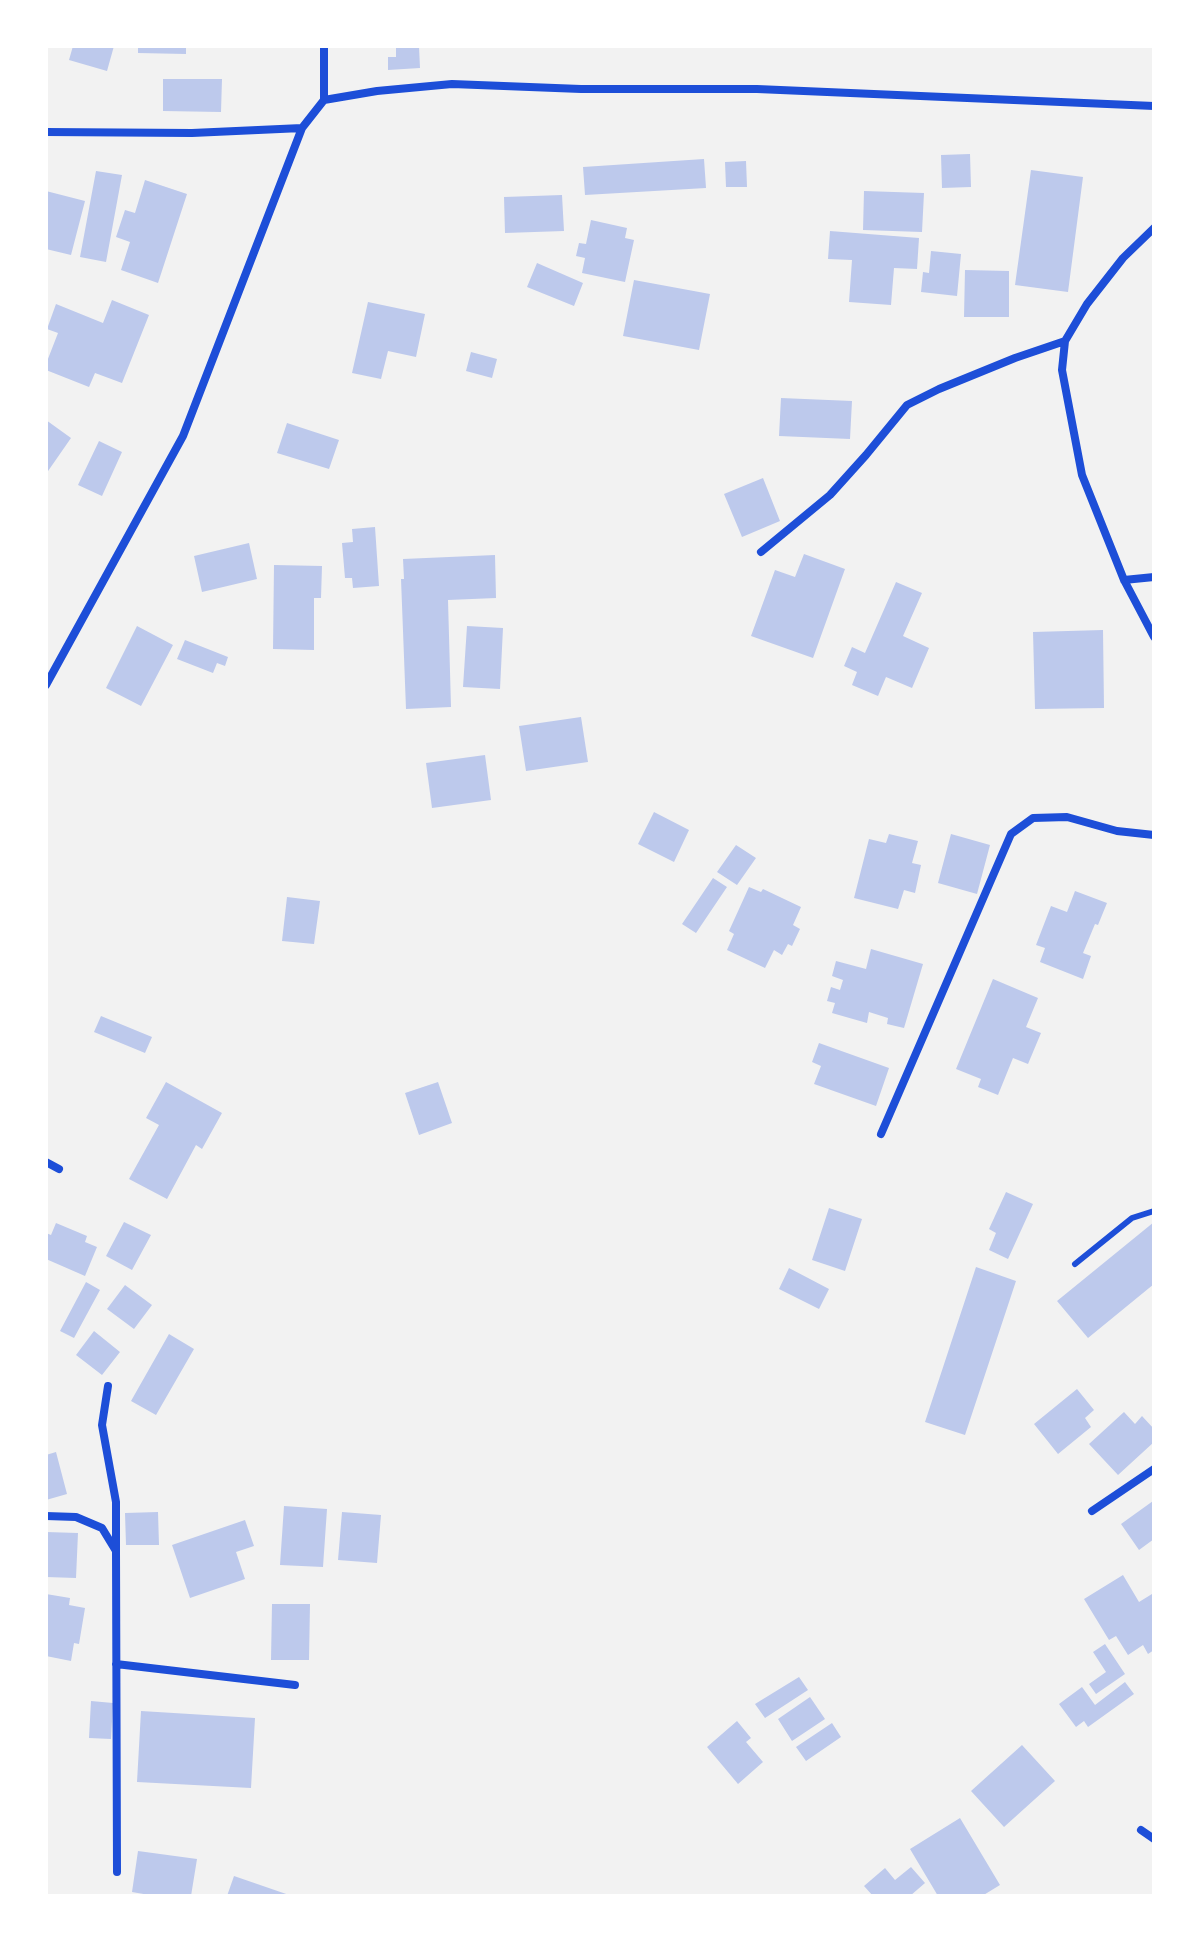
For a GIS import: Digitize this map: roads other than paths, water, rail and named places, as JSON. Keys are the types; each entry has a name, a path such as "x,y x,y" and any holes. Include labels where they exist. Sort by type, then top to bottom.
{"street":[{"path":"46,685 183,436 302,128 324,100 324,46"},
{"path":"324,100 452,84 581,89 757,89 1154,106"},
{"path":"46,132 192,133 302,128"},
{"path":"1154,228 1123,258 1087,304 1065,341 1062,370 1082,475 1124,580 1154,637"},
{"path":"761,552 830,495 907,405 1015,358 1065,341"},
{"path":"1124,580 1154,577"},
{"path":"881,1134 1011,834 1033,818 1067,817 1117,831 1154,835"},
{"path":"46,1162 59,1169"},
{"path":"108,1386 102,1425 116,1502 117,1872"},
{"path":"1092,1511 1154,1469"},
{"path":"46,1516 76,1517 102,1528 116,1551"},
{"path":"116,1664 295,1685"},
{"path":"1141,1830 1154,1839"}],"lane":[{"path":"1075,1264 1132,1218 1154,1211"}]}
